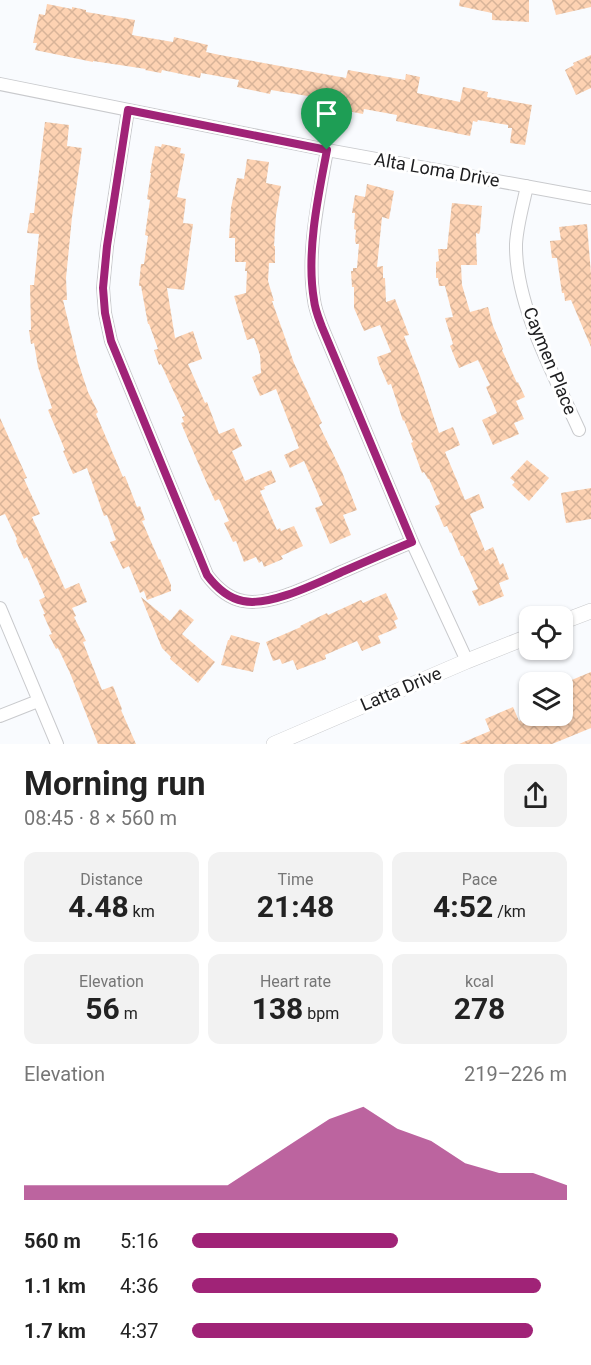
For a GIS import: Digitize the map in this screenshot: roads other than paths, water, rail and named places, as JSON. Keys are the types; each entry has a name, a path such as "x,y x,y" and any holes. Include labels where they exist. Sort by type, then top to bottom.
{"street":[{"name":"Alta Loma Drive","path":"0,84 327,150 591,198"},
{"path":"128,110 107,246 103,288 105,313 111,341 207,575 216,587 229,596 244,601 263,602 303,588 412,542"},
{"path":"327,150 314,226 311,277 314,303 412,542 467,661"},
{"name":"Caymen Place","path":"528,186 516,243 522,290 536,333 579,430"},
{"path":"0,608 57,744"},
{"path":"573,618 591,611"},
{"name":"Latta Drive","path":"274,744 519,640"},
{"path":"0,716 38,701"}]}
